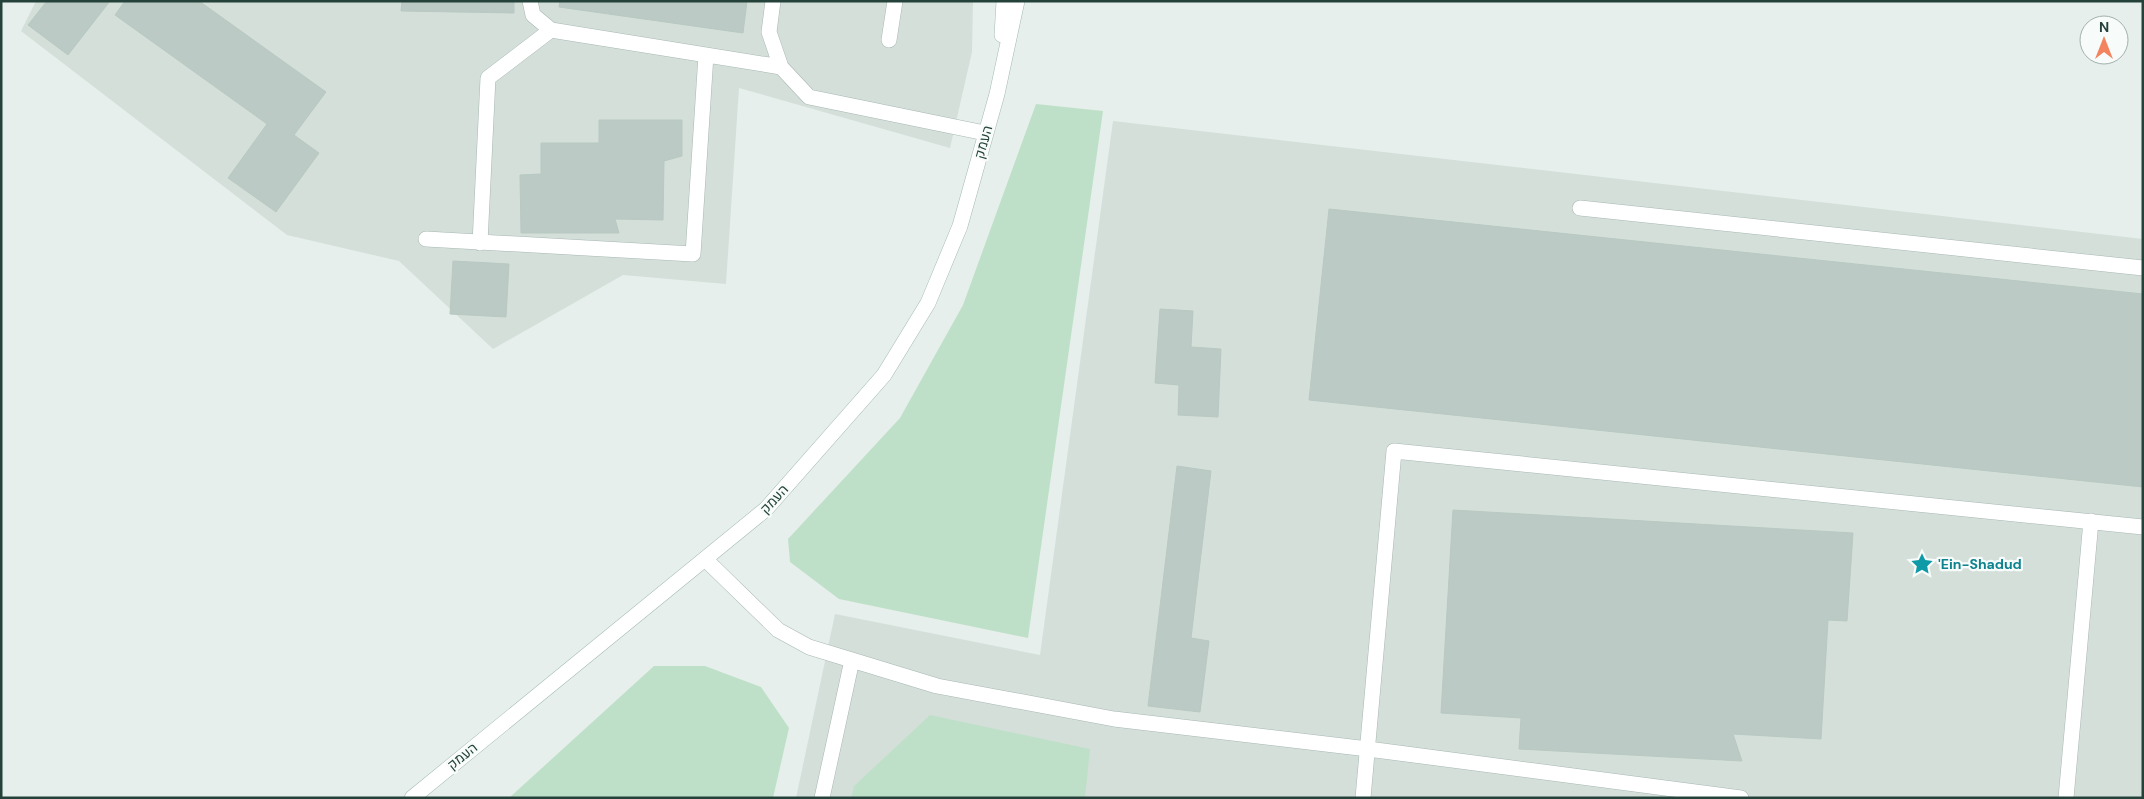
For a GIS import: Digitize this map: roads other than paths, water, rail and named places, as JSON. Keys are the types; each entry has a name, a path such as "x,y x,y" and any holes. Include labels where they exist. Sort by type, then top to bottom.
{"main road":[{"path":"530,1 533,14 551,30 781,67"},
{"path":"773,1 769,32 781,67 809,97 986,133"},
{"path":"890,40 895,1"},
{"name":"העמק","path":"997,94 1004,1"},
{"name":"העמק","path":"412,798 766,509 884,375 928,303 960,226 997,94 1017,1"},
{"path":"480,243 488,78 551,30"},
{"path":"426,239 693,254 706,55"},
{"path":"1580,208 2143,268"},
{"path":"1363,798 1394,451 2143,527"},
{"path":"2066,798 2091,522"},
{"path":"705,559 778,630 809,647 938,686 1114,719 1368,749 1740,798"},
{"path":"822,798 852,660"}],"place":[{"name":"'Ein-Shadud","path":"1922,564"}]}
